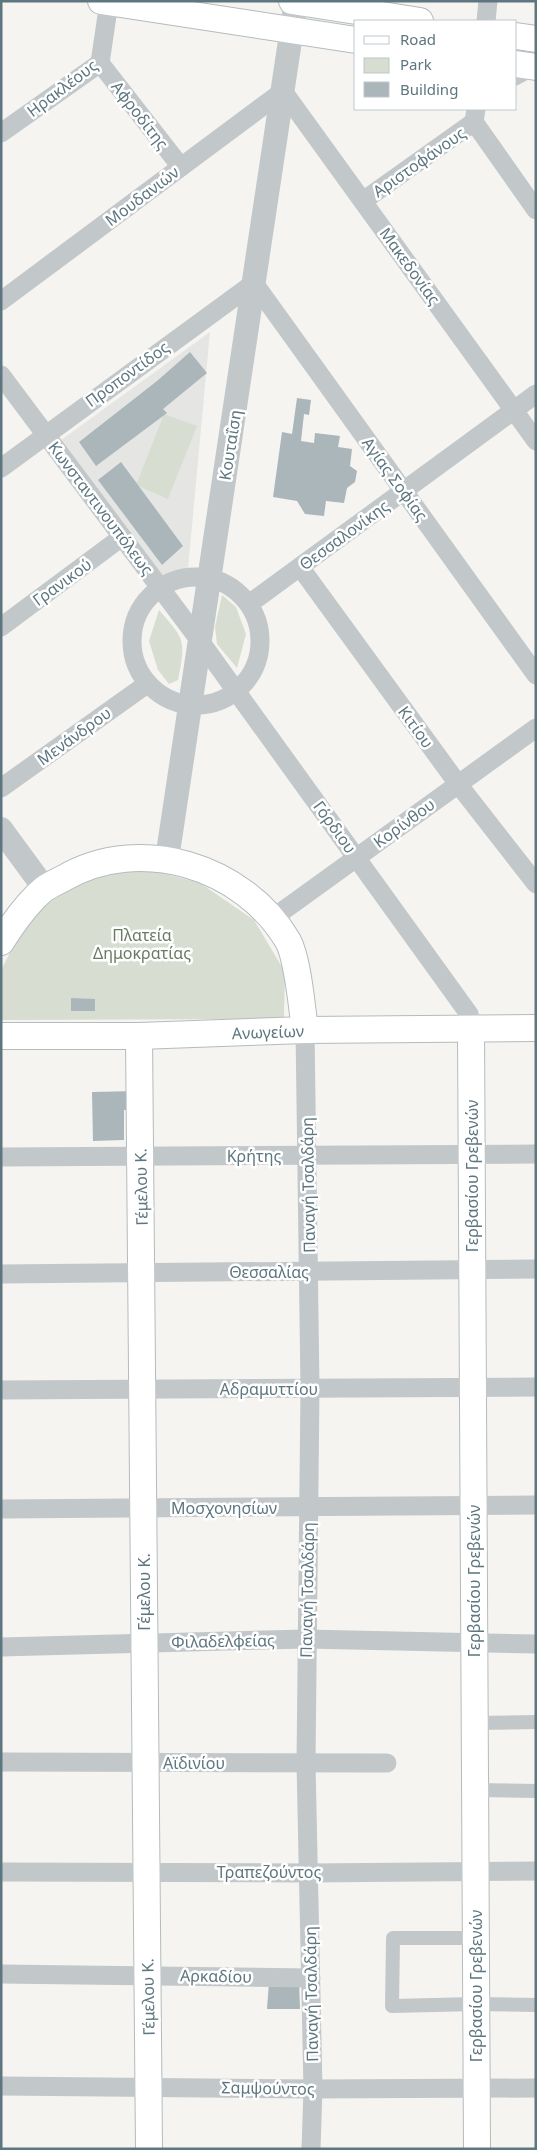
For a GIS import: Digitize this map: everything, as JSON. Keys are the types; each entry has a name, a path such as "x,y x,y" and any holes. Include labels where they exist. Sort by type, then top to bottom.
{"main road":[{"path":"292,1 413,20"},
{"path":"105,2 354,40"},
{"path":"517,36 536,39"},
{"path":"517,64 536,69"},
{"path":"1,942 15,920 45,889 76,871 107,860 132,857 167,859 223,878 273,918 289,944 297,977 305,1030"},
{"name":"Ανωγείων","path":"1,1036 139,1036 305,1030 470,1021 536,1028"},
{"name":"Γερβασίου Γρεβενών","path":"470,1021 477,2149"},
{"name":"Γέμελου Κ.","path":"139,1036 149,2149"}],"street":[{"path":"486,20 488,1"},
{"name":"Ηρακλέους","path":"1,133 100,63 105,2"},
{"name":"Κουταΐση","path":"167,859 296,2"},
{"name":"Αφροδίτης","path":"100,63 181,167"},
{"name":"Μουδανιών","path":"1,301 284,91"},
{"name":"Μακεδονίας","path":"284,91 536,441"},
{"path":"475,116 536,210"},
{"name":"Αριστοφάνους","path":"363,201 475,116"},
{"name":"Προποντίδος","path":"1,468 254,283"},
{"name":"Αγίας Σοφίας","path":"254,283 536,675"},
{"name":"Κωνσταντινουπόλεως","path":"1,375 200,641"},
{"name":"Θεσσαλονίκης","path":"249,604 536,394"},
{"name":"Γρανικού","path":"1,627 122,537"},
{"name":"Κιτίου","path":"300,567 458,784 536,884"},
{"path":"210,577 232,588 249,604 260,630 259,658 249,680 237,692 213,704 190,706 167,699 147,684 132,654 132,631 144,603 159,587 181,579 210,577"},
{"name":"Γόρδιου","path":"200,641 357,858 470,1021"},
{"name":"Μενάνδρου","path":"1,788 147,684"},
{"name":"Κορίνθου","path":"273,918 536,728"},
{"path":"1,830 45,889"},
{"name":"Παναγή Τσαλδάρη","path":"305,1030 310,1388 306,1763 313,2089 311,2149"},
{"name":"Κρήτης","path":"1,1158 536,1154"},
{"name":"Θεσσαλίας","path":"1,1274 536,1269"},
{"name":"Αδραμυττίου","path":"1,1390 536,1387"},
{"name":"Μοσχονησίων","path":"1,1509 536,1505"},
{"name":"Φιλαδελφείας","path":"1,1647 306,1639 536,1644"},
{"path":"475,1723 536,1722"},
{"name":"Αϊδινίου","path":"1,1762 387,1763"},
{"path":"475,1790 536,1791"},
{"name":"Τραπεζούντος","path":"1,1872 309,1873 476,1870 536,1871"},
{"path":"476,1938 393,1938 392,2006 536,2005"},
{"name":"Αρκαδίου","path":"1,1974 147,1974 311,1978"},
{"name":"Σαμψούντος","path":"1,2086 313,2089 536,2088"}],"lane":[{"path":"517,80 536,69"}],"shaded area":[{"path":"210,332 188,569 157,577 57,443"}],"green space":[{"path":"164,414 197,426 168,499 136,485"},
{"path":"222,595 236,607 246,634 237,668 217,644 215,627"},
{"path":"159,610 179,635 182,648 178,680 169,684 158,670 149,641"},
{"name":"Πλατεία Δημοκρατίας","path":"143,868 200,883 254,920 285,972 284,1019 1,1020 1,970 28,918 79,882"}],"building":[{"path":"190,352 207,373 163,409 167,413 96,466 79,442 157,381"},
{"path":"297,398 311,400 309,415 304,414 301,441 314,443 315,433 340,436 338,447 352,449 350,466 357,471 355,482 347,488 344,503 326,501 324,516 305,514 297,501 273,497 282,432 292,434"},
{"path":"121,462 183,546 162,565 98,480"},
{"path":"71,998 95,999 95,1011 71,1011"},
{"path":"137,1091 138,1110 124,1110 124,1140 93,1141 92,1092"},
{"path":"299,1981 300,2009 267,2009 269,1982"}]}
